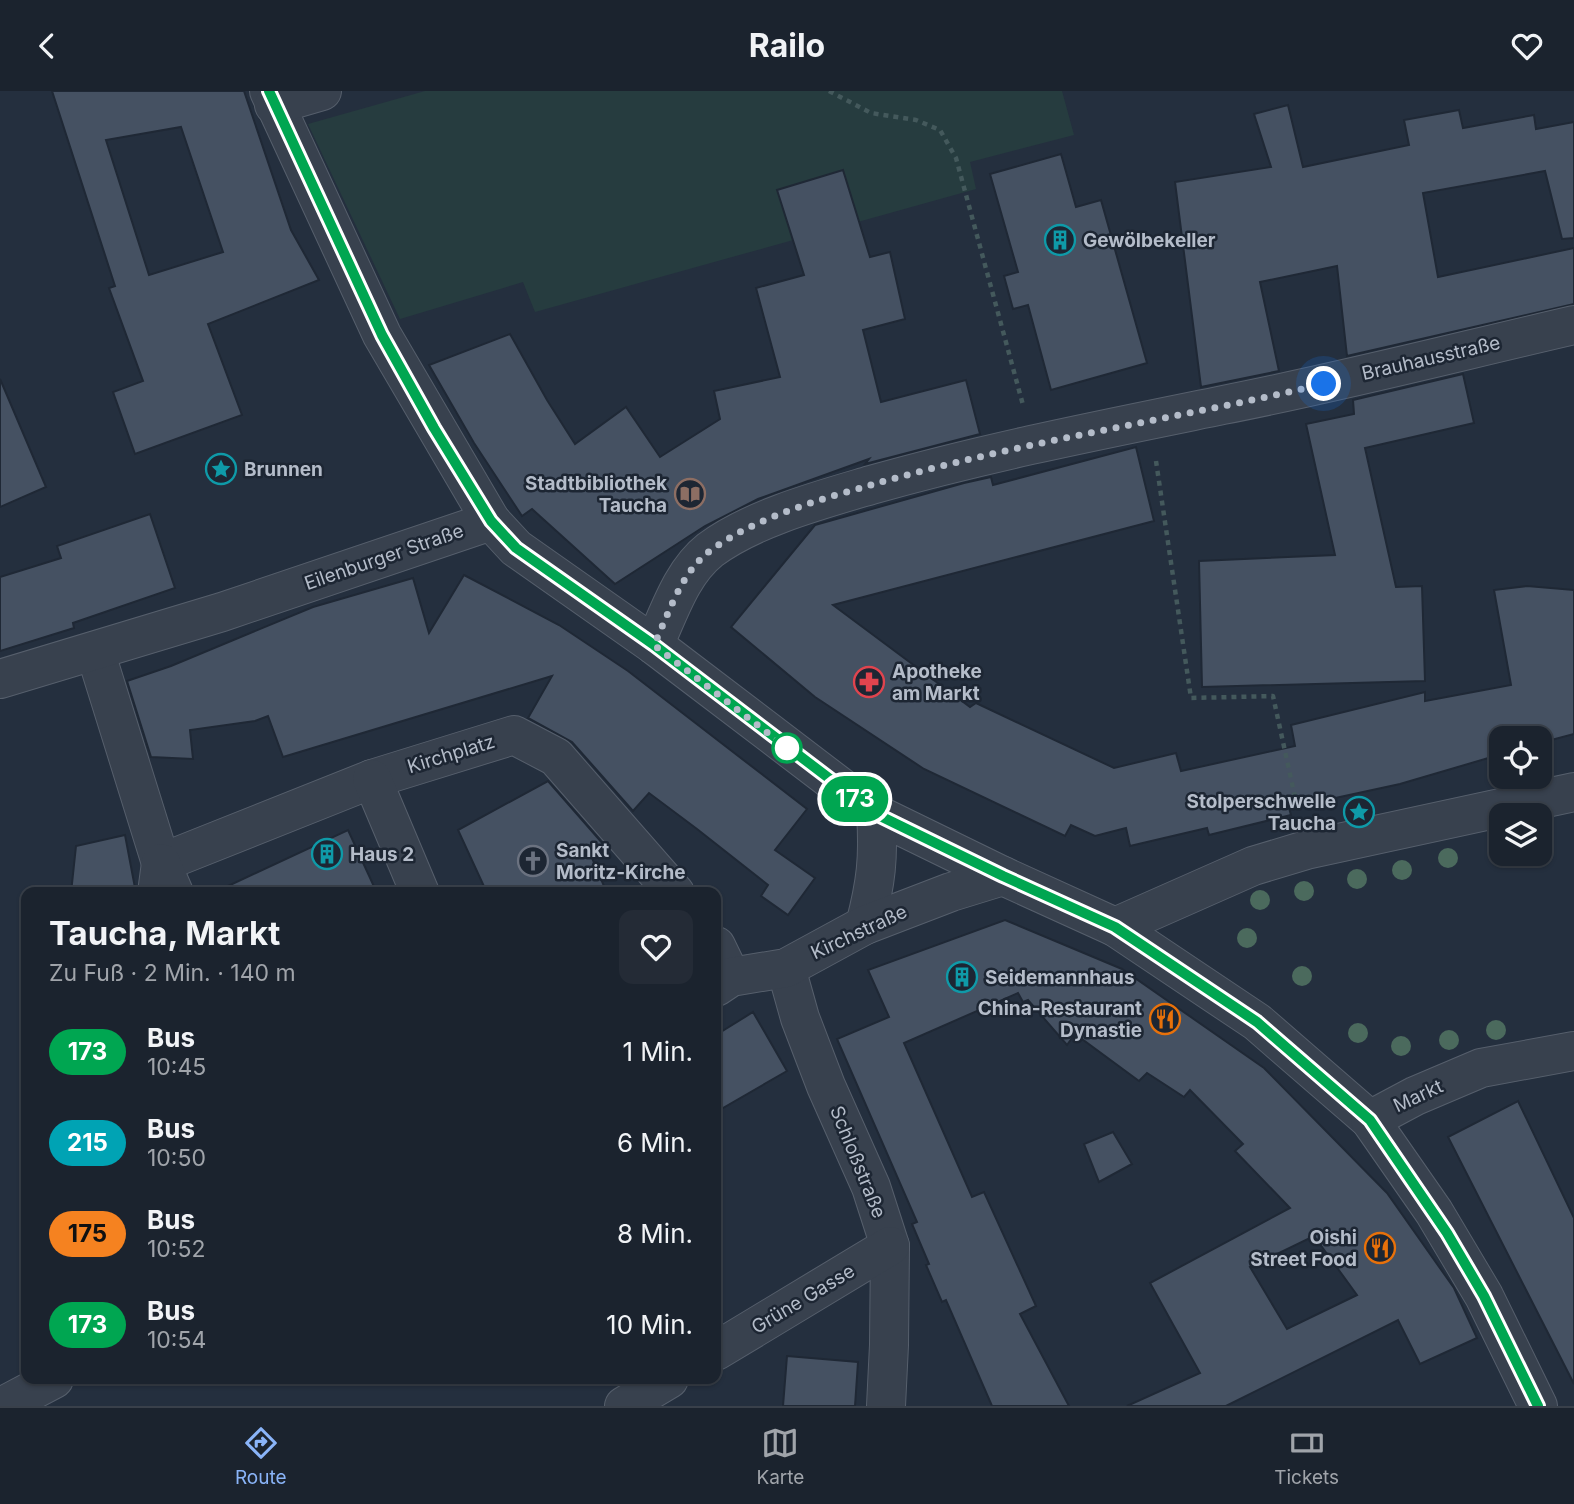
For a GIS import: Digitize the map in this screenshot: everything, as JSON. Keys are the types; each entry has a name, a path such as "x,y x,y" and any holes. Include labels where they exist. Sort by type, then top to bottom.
{"street":[{"path":"322,91 272,98 382,335 434,428 491,521 516,548 654,645 876,814 1003,876"},
{"name":"Brauhausstraße","path":"654,645 685,579 708,552 735,534 810,502 1033,443 1299,390 1574,325"},
{"name":"Eilenburger Straße","path":"0,679 222,612 491,521"},
{"path":"95,651 164,883"},
{"name":"Kirchplatz","path":"164,883 372,779 514,735 556,757 670,887"},
{"path":"372,779 417,887"},
{"path":"1115,927 1254,866 1306,850 1574,792"},
{"path":"865,925 875,887 876,814"},
{"name":"Kirchstraße","path":"721,970 786,968 865,925 951,892 1003,876"},
{"name":"Markt","path":"1003,876 1115,927 1257,1022 1370,1120 1415,1095 1481,1068 1574,1051"},
{"name":"Schloßstraße","path":"786,968 804,1029 826,1086 872,1187 890,1246 886,1406"},
{"path":"1370,1120 1448,1236 1484,1296 1538,1406"},
{"name":"Grüne Gasse","path":"721,1348 890,1246"},
{"path":"4,1406 45,1384"},
{"path":"624,1406 661,1384"}],"path":[{"path":"829,91 871,113 916,120 940,130 946,139 956,158 1033,443"},
{"path":"1150,420 1191,698 1273,696 1306,850"}],"green space":[{"path":"425,91 1062,91 1074,135 970,162 976,189 535,312 523,282 400,319 308,124"}],"building":[{"path":"52,91 244,91 291,230 319,280 208,324 242,415 135,454 113,392 143,381 109,288 115,286","holes":["181,127 223,252 149,275 106,140"]},
{"path":"1288,105 1303,167 1409,145 1404,120 1459,110 1463,128 1534,115 1536,129 1574,122 1574,238 1562,239 1545,171 1423,193 1438,277 1574,248 1574,304 1347,356 1337,266 1260,282 1279,371 1201,387 1175,182 1271,167 1254,114"},
{"name":"Gewölbekeller","path":"1061,154 1076,207 1101,200 1147,363 1051,390 1028,305 1013,309 1004,276 1018,272 990,174"},
{"path":"843,170 870,257 890,252 905,319 863,330 881,402 966,380 980,434 865,464 869,459 758,499 705,526 615,584 532,509 522,516 474,443 429,365 510,334 575,444 626,407 660,457 720,419 714,391 780,377 756,288 804,275 777,190"},
{"path":"1463,374 1474,423 1365,448 1396,587 1422,586 1425,681 1202,687 1199,561 1335,555 1306,424 1354,414 1353,400"},
{"path":"0,379 46,487 0,507"},
{"path":"1136,447 1154,521 833,605 970,707 976,703 1114,768 1176,753 1181,771 1295,746 1291,725 1425,692 1425,701 1511,685 1494,590 1527,586 1574,590 1574,734 1552,740 1552,726 1489,726 1489,758 1400,784 1289,808 1291,815 1209,835 1207,828 1130,846 1126,828 1095,836 1071,825 1065,836 924,769 815,697 731,627 815,525 964,483 991,477 993,485"},
{"path":"150,514 175,588 73,623 74,628 0,651 0,577 61,558 57,546"},
{"path":"464,575 559,625 628,671 807,809 775,850 815,878 788,915 761,896 768,885 697,829 649,793 633,811 572,742 528,718 552,676 283,757 268,716 255,721 190,730 193,759 151,757 127,681 171,666 313,607 413,578 429,633"},
{"name":"Sankt Moritz-Kirche","path":"548,781 604,845 592,858 604,887 484,887 458,830"},
{"name":"Haus 2","path":"348,830 374,887 226,887"},
{"path":"125,835 135,887 72,887 76,846"},
{"path":"1005,920 1122,969 1264,1068 1387,1193 1454,1288 1477,1338 1420,1364 1398,1320 1226,1406 1127,1406 1200,1373 1150,1283 1290,1208 1235,1151 1243,1144 1190,1090 1184,1097 1147,1073 1139,1081 1075,1034 1067,1045 1028,1000 1023,1002 1018,993 904,1043 972,1197 984,1192 1036,1306 1020,1314 1069,1406 992,1406 946,1300 942,1302 926,1265 929,1264 912,1224 917,1222 837,1039 889,1017 868,970","holes":["1314,1236 1357,1295 1287,1329 1250,1267"]},
{"path":"753,1012 787,1071 721,1109 721,1032"},
{"path":"1518,1101 1574,1218 1574,1384 1448,1137"},
{"path":"1113,1132 1132,1164 1099,1182 1084,1144"},
{"path":"787,1356 858,1362 855,1406 783,1406"}],"bus line":[{"name":"173","path":"269,91 382,335 434,428 491,521 516,548 654,645 876,814 1115,927 1257,1022 1370,1120 1447,1233 1484,1296 1538,1406"}],"place":[{"name":"Gewölbekeller","path":"1060,240"},
{"name":"Brunnen","path":"221,469"},
{"name":"Stadtbibliothek Taucha","path":"690,494"},
{"name":"Apotheke am Markt","path":"869,682"},
{"name":"Stolperschwelle Taucha","path":"1359,812"},
{"name":"Haus 2","path":"327,854"},
{"name":"Sankt Moritz-Kirche","path":"533,861"},
{"name":"Seidemannhaus","path":"962,977"},
{"name":"China-Restaurant Dynastie","path":"1165,1019"},
{"name":"Oishi Street Food","path":"1380,1248"}],"route":[{"path":"787,748 654,645 685,579 708,552 735,534 810,502 920,471 1033,443 1324,384"}]}
